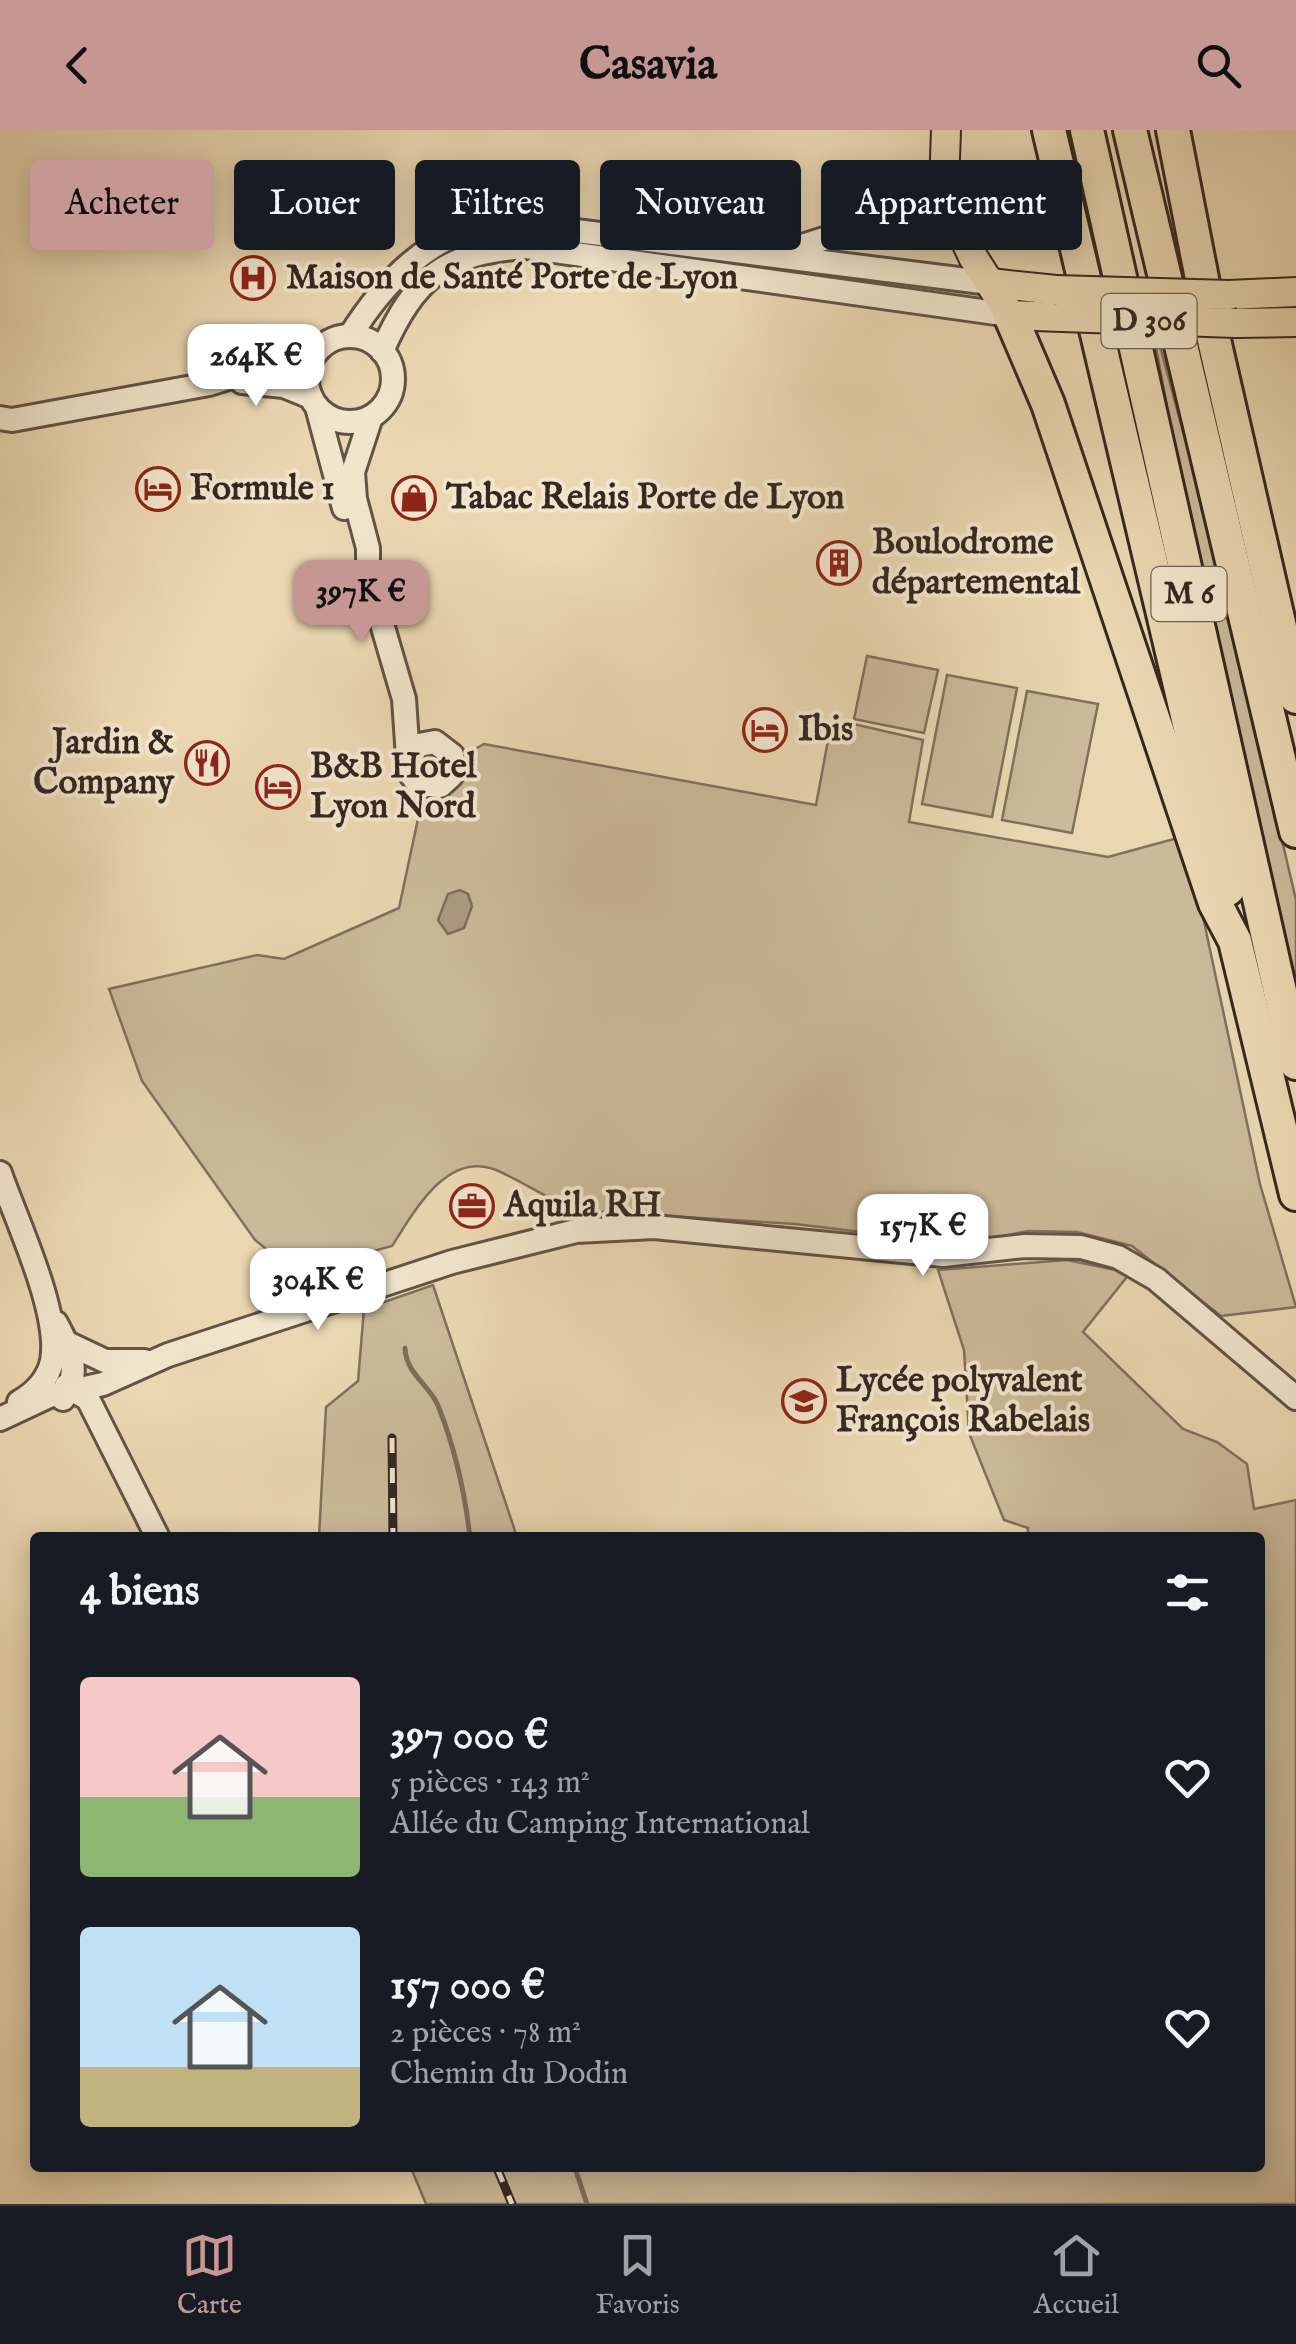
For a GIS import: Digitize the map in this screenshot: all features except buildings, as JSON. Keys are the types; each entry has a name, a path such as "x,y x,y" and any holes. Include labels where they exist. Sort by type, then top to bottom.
{"highway":[{"path":"1049,130 1226,868 1235,941 1296,1194"},
{"name":"M 6","path":"1088,130 1296,1063"},
{"name":"M 6","path":"1130,130 1296,831"},
{"path":"1173,130 1214,340 1296,697"},
{"path":"1010,315 1048,404 1215,902 1235,941"}],"main road":[{"path":"945,160 946,130"},
{"path":"971,250 1010,315"},
{"name":"D 306","path":"990,284 1059,304 1236,323 1296,322"},
{"name":"D 306","path":"1010,315 1059,304 1296,292"}],"street":[{"path":"0,418 12,420 208,384 319,349 350,336 368,307 414,259 445,236 487,223 531,222 990,284"},
{"path":"774,256 821,241"},
{"path":"382,350 411,296 432,274 458,257 526,247 1010,315"},
{"path":"208,384 267,383 314,402 342,422 371,417 384,406 393,386 393,373 382,350 350,336"},
{"path":"319,349 307,372 353,552 368,576"},
{"path":"371,417 352,472 368,576 404,699 412,778 425,786 440,786 454,769 452,755 404,699"},
{"path":"409,757 427,742 442,744"},
{"path":"0,1172 52,1333 51,1365 58,1381 88,1399 155,1532"},
{"path":"0,1416 70,1390 103,1384 154,1360 514,1244 576,1231 654,1227 943,1255 1026,1246 1082,1247 1118,1257 1156,1279 1296,1398"},
{"path":"0,1433 58,1404 70,1390 74,1372 67,1344 44,1303"},
{"path":"67,1344 105,1361 154,1360"},
{"path":"0,1416 30,1395 51,1365"}],"shaded area":[{"path":"1160,346 1209,529 1296,900 1296,1013 1191,538 1156,347"},
{"path":"867,656 938,670 924,733 854,719"},
{"path":"947,675 1017,688 992,817 922,804"},
{"path":"1027,691 1098,704 1072,833 1002,820"},
{"path":"832,719 923,740 909,822 1108,857 1181,837 1196,884 1260,1184 1296,1307 1221,1316 1132,1246 1077,1232 1028,1231 961,1244 795,1224 589,1211 552,1199 496,1170 478,1166 447,1176 434,1188 392,1246 319,1266 281,1261 255,1240 142,1081 109,989 257,955 284,959 399,908 425,786 454,761 484,744 816,805"},
{"path":"460,890 468,894 472,906 464,928 448,934 438,920 448,894"},
{"path":"1067,1260 1130,1273 1083,1332 1183,1429 1217,1442 1247,1464 1254,1509 1296,1500 1296,2204 426,2204 413,2172 1265,2172 1265,1532 1028,1532 1028,1528 1004,1520 969,1433 964,1350 938,1270"},
{"path":"433,1285 515,1532 319,1532 326,1407 358,1381 364,1309"}],"waterway":[{"path":"405,1348 410,1366 435,1400 445,1424 459,1472 469,1532"},
{"path":"576,2172 587,2204"}],"railway":[{"path":"392,1438 393,1532"},
{"path":"499,2172 512,2204"}],"place":[{"name":"Maison de Santé Porte de Lyon","path":"253,278"},
{"name":"Formule 1","path":"158,489"},
{"name":"Tabac Relais Porte de Lyon","path":"414,498"},
{"name":"Boulodrome départemental","path":"839,563"},
{"name":"Ibis","path":"765,730"},
{"name":"Jardin & Company","path":"207,763"},
{"name":"B&B Hotel Lyon Nord","path":"278,787"},
{"name":"Aquila RH","path":"472,1206"},
{"name":"Lycée polyvalent François Rabelais","path":"804,1401"}]}
